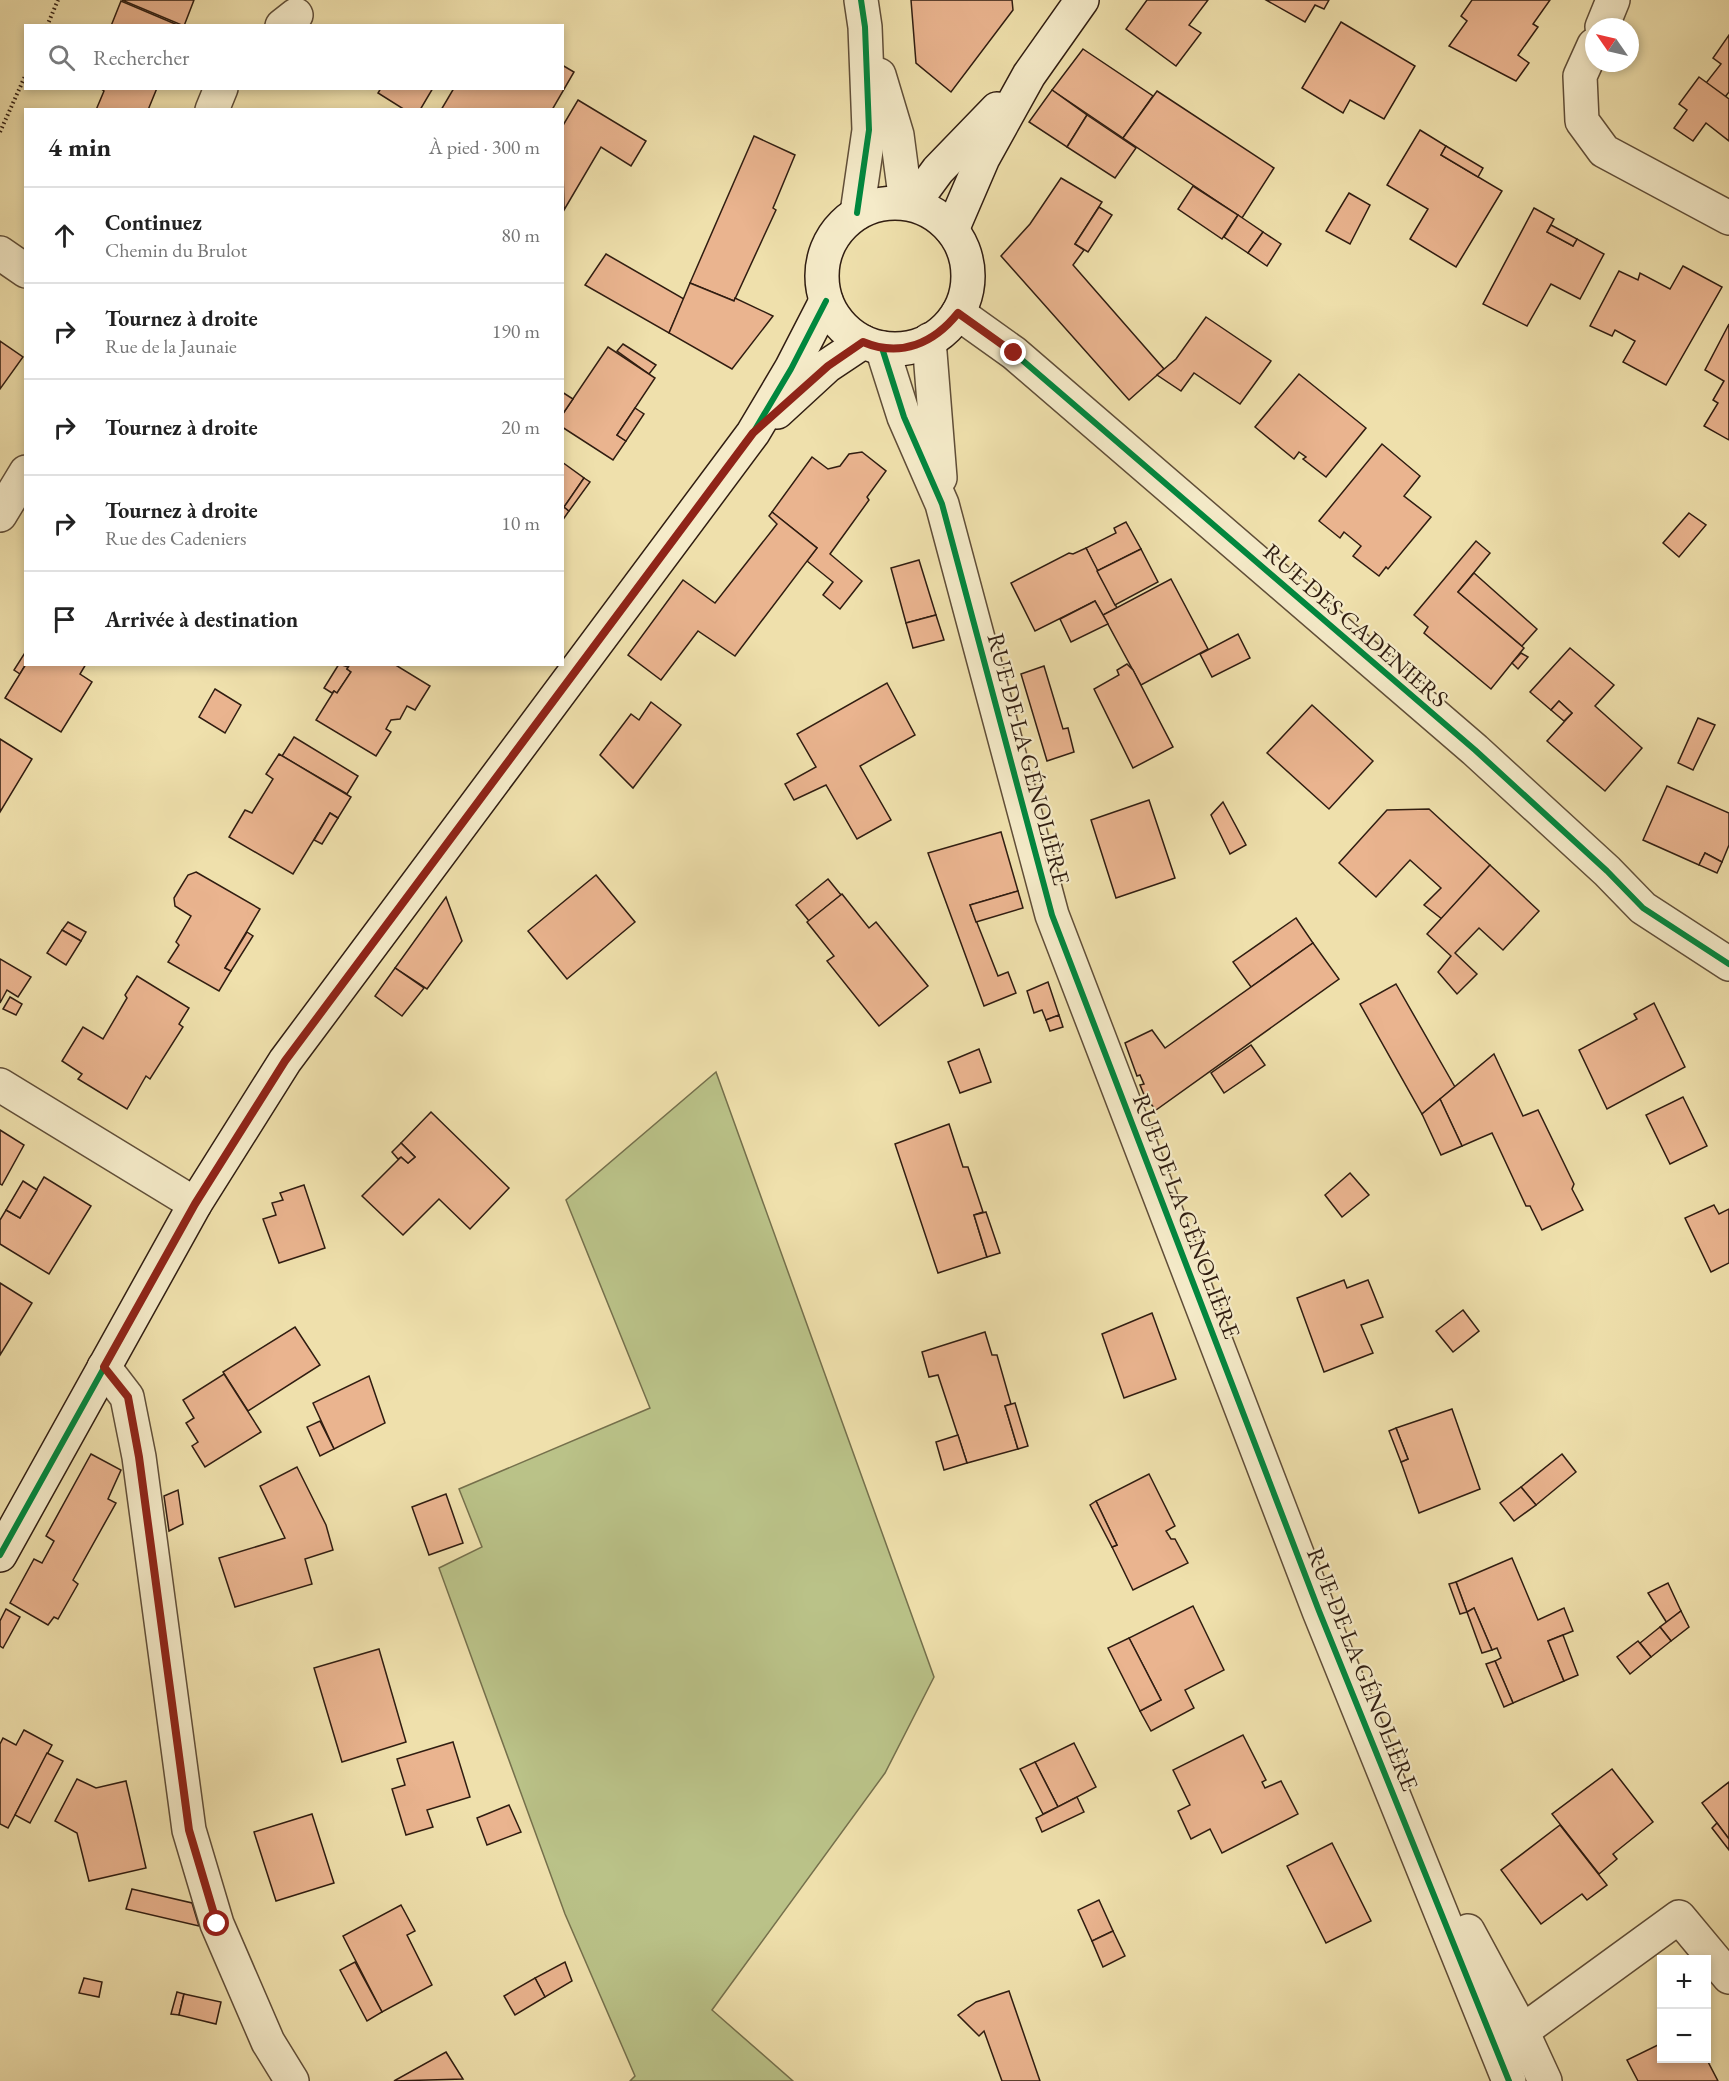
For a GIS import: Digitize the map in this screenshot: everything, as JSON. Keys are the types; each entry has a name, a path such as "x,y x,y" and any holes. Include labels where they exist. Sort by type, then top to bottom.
{"street":[{"path":"952,230 983,158 1029,75 1082,0"},
{"path":"1606,18 1613,0"},
{"path":"863,14 897,135 909,204"},
{"path":"857,213 869,130 863,14"},
{"path":"1585,65 1580,76 1582,121 1604,151 1729,218"},
{"path":"909,204 938,170 1029,75"},
{"path":"213,108 220,90"},
{"path":"889,202 909,204 935,214 952,230 963,249 968,271 966,293 958,313 946,328 930,340 907,348 873,345 847,332 826,301 822,281 823,261 830,242 842,225 857,213 889,202"},
{"path":"0,253 24,269"},
{"path":"0,1555 195,1204 285,1061 753,433 791,369 826,301"},
{"name":"RUE DES CADENIERS","path":"958,313 1014,353 1475,750 1598,863 1642,908 1729,964"},
{"name":"RUE DE LA GÉNOLIÈRE","path":"930,340 942,504"},
{"path":"753,433 828,366 873,345"},
{"name":"RUE DE LA GÉNOLIÈRE","path":"873,345 942,504 1052,915 1315,1600 1388,1784 1510,2041 1545,2081"},
{"path":"0,515 24,475"},
{"path":"0,1085 195,1204"},
{"path":"104,1367 128,1397 137,1447 189,1830 217,1924 268,2042 292,2081"},
{"path":"1510,2041 1679,1917 1729,1977"},
{"name":"RUE DE LA GÉNOLIÈRE","path":"1509,2081 1510,2041"}],"path":[{"path":"48,24 58,0"},
{"path":"0,132 24,78"}],"green space":[{"path":"716,1072 934,1677 885,1773 712,2010 793,2081 630,2081 635,2076 565,1914 439,1568 482,1547 459,1489 650,1408 566,1200"}],"building":[{"path":"122,0 194,0 185,24 179,24"},
{"path":"911,0 1012,0 1013,10 951,92 916,63"},
{"path":"1147,0 1208,0 1189,25 1201,33 1176,66 1126,29"},
{"path":"1266,0 1329,0 1324,9 1315,5 1305,22"},
{"path":"1472,0 1550,0 1533,24 1538,27 1518,55 1529,63 1516,81 1449,46 1467,21 1461,16"},
{"path":"121,1 175,24 112,24"},
{"path":"1341,22 1415,66 1384,119 1350,100 1343,113 1302,88"},
{"path":"1729,35 1729,92 1725,97 1706,83 1721,64 1713,58"},
{"path":"1083,49 1153,96 1123,138 1052,90"},
{"path":"564,66 574,72 564,89"},
{"path":"1699,77 1729,99 1729,141 1706,123 1693,141 1674,128 1687,110 1679,104"},
{"path":"156,90 149,108 97,108 104,91"},
{"path":"380,90 432,90 421,108 402,108 378,93"},
{"path":"453,90 564,90 553,108 442,108"},
{"path":"1052,90 1087,115 1067,147 1029,122"},
{"path":"1157,91 1274,168 1242,218 1123,138"},
{"path":"578,100 646,141 631,166 601,147 564,210 564,124"},
{"path":"1087,115 1136,148 1115,178 1067,147"},
{"path":"1420,130 1446,146 1441,155 1502,191 1456,267 1410,239 1428,209 1387,185"},
{"path":"754,136 795,155 773,208 776,210 734,301 690,283"},
{"path":"1446,146 1483,168 1478,177 1441,155"},
{"path":"1061,178 1102,202 1075,244 1084,250 1073,265 1164,369 1129,400 1001,256 1030,224"},
{"path":"1193,186 1238,215 1222,239 1178,209"},
{"path":"1349,193 1370,205 1350,244 1326,231"},
{"path":"1099,207 1112,215 1088,252 1075,244"},
{"path":"1534,208 1554,219 1547,232 1573,246 1577,239 1604,254 1580,299 1551,284 1527,326 1483,304"},
{"path":"1238,215 1263,232 1248,253 1224,237"},
{"path":"1551,225 1577,239 1573,246 1547,232"},
{"path":"1263,232 1281,244 1267,266 1248,253"},
{"path":"606,254 684,299 669,333 585,285"},
{"path":"1683,266 1722,287 1666,385 1623,362 1635,341 1615,330 1612,336 1590,326 1619,271 1638,280 1640,273 1670,289"},
{"path":"690,283 734,301 735,298 773,316 732,369 669,333"},
{"path":"1206,317 1271,361 1240,404 1194,373 1181,391 1157,375 1176,359"},
{"path":"1729,324 1729,440 1704,426 1718,403 1713,400 1724,381 1705,370"},
{"path":"0,341 23,357 0,389"},
{"path":"623,344 656,365 649,374 617,351"},
{"path":"608,347 655,378 617,435 626,441 613,460 564,428 564,412"},
{"path":"1299,374 1366,428 1326,477 1303,459 1306,457 1299,452 1294,459 1255,427"},
{"path":"564,393 573,399 564,412"},
{"path":"635,408 644,414 626,441 617,435"},
{"path":"1382,444 1420,476 1404,496 1431,517 1388,569 1386,567 1379,576 1353,556 1361,546 1344,532 1340,538 1319,521"},
{"path":"862,452 886,471 867,497 869,500 830,554 862,581 840,609 823,595 833,582 807,561 817,548 772,512 812,457 828,469 840,466 849,454"},
{"path":"564,463 584,478 564,507"},
{"path":"584,478 590,482 569,511 564,507"},
{"path":"564,507 569,511 564,518"},
{"path":"772,512 817,548 735,656 698,631 661,680 628,655 683,580 715,603 777,524 769,516"},
{"path":"1689,513 1706,525 1679,557 1663,543"},
{"path":"1126,522 1141,549 1097,571 1086,548 1116,533 1114,528"},
{"path":"1476,541 1490,553 1458,592 1524,648 1491,689 1424,633 1428,627 1414,615"},
{"path":"1086,548 1117,608 1103,615 1095,601 1035,631 1011,583 1069,553 1073,554"},
{"path":"1141,549 1158,582 1115,605 1097,571"},
{"path":"919,560 936,615 906,623 891,568"},
{"path":"1474,573 1537,629 1522,646 1458,592"},
{"path":"1171,579 1208,649 1141,685 1103,615"},
{"path":"1095,601 1108,624 1071,642 1060,619"},
{"path":"936,615 944,640 913,648 906,623"},
{"path":"1238,634 1250,658 1212,677 1200,654"},
{"path":"1570,648 1614,685 1595,706 1642,748 1605,791 1547,741 1572,713 1559,701 1551,710 1530,692"},
{"path":"1521,653 1528,657 1518,669 1512,663"},
{"path":"24,654 25,666 20,674 14,670"},
{"path":"1127,664 1133,670 1173,747 1133,768 1094,689 1119,675 1117,670"},
{"path":"25,666 85,666 80,674 92,682 61,732 5,698"},
{"path":"338,666 348,667 347,669 351,672 337,693 324,688"},
{"path":"349,666 397,666 430,686 415,710 407,706 400,719 391,720 386,729 391,732 376,756 316,720 334,691 337,693 351,672 347,669"},
{"path":"1044,666 1063,729 1068,728 1074,752 1047,761 1021,674"},
{"path":"887,683 915,735 860,766 891,820 857,839 826,785 794,800 785,784 816,767 797,734"},
{"path":"215,689 241,705 225,733 199,717"},
{"path":"1559,701 1572,713 1564,721 1551,710"},
{"path":"651,702 681,725 633,788 600,755 631,714 639,720"},
{"path":"1312,705 1373,761 1329,809 1267,753"},
{"path":"1698,718 1715,725 1693,770 1678,763"},
{"path":"294,737 358,776 347,794 282,756"},
{"path":"0,739 32,759 0,812"},
{"path":"279,754 351,797 338,818 330,813 293,874 229,837 245,810 252,813 273,779 266,774"},
{"path":"1667,786 1729,813 1729,845 1722,862 1705,853 1699,865 1643,840"},
{"path":"1149,800 1175,878 1116,898 1091,820"},
{"path":"1223,802 1246,845 1230,854 1211,815"},
{"path":"1429,809 1490,865 1442,919 1424,905 1441,888 1410,860 1376,897 1339,863 1387,810"},
{"path":"330,813 338,818 322,844 314,840"},
{"path":"1001,832 1018,891 970,905 998,976 1008,972 1016,993 984,1006 928,853"},
{"path":"1705,853 1722,862 1717,873 1699,865"},
{"path":"1490,865 1539,911 1503,950 1479,928 1455,953 1477,974 1457,994 1438,972 1451,956 1427,934"},
{"path":"196,872 260,909 225,968 231,971 219,991 168,962 179,945 176,942 191,916 175,906 174,898 188,875"},
{"path":"596,875 635,922 567,979 528,931"},
{"path":"828,879 841,895 809,921 796,905"},
{"path":"1018,891 1023,908 976,922 970,905"},
{"path":"842,894 869,928 876,922 928,986 879,1026 827,961 834,956 807,922"},
{"path":"446,897 462,941 427,989 395,968"},
{"path":"1296,918 1313,943 1251,987 1233,962"},
{"path":"68,922 86,932 81,941 62,930"},
{"path":"62,930 81,941 66,965 47,953"},
{"path":"247,932 253,936 231,971 225,968"},
{"path":"1313,943 1339,979 1156,1110 1145,1097 1140,1085 1144,1084 1140,1075 1137,1076 1125,1043 1152,1030 1165,1048"},
{"path":"0,959 31,977 18,997 7,990 0,1003"},
{"path":"395,968 424,988 402,1016 375,996"},
{"path":"137,976 189,1008 179,1024 183,1027 150,1079 146,1076 127,1109 78,1079 82,1074 62,1061 83,1027 103,1039"},
{"path":"1048,982 1059,1015 1046,1020 1042,1010 1034,1013 1027,991"},
{"path":"1396,984 1455,1087 1422,1114 1360,1004"},
{"path":"10,997 22,1004 16,1015 3,1009"},
{"path":"1654,1003 1685,1067 1607,1109 1579,1050 1637,1019 1634,1014"},
{"path":"1059,1015 1063,1027 1050,1031 1046,1020"},
{"path":"1251,1045 1265,1065 1224,1093 1211,1073"},
{"path":"979,1049 991,1082 960,1093 948,1062"},
{"path":"1494,1054 1523,1116 1538,1110 1574,1184 1572,1189 1583,1210 1542,1230 1530,1206 1526,1206 1492,1133 1462,1146 1440,1099"},
{"path":"1683,1097 1707,1146 1670,1164 1646,1115"},
{"path":"1440,1099 1462,1146 1441,1155 1422,1114"},
{"path":"431,1112 509,1188 470,1229 439,1199 403,1235 362,1196 401,1157 408,1163 415,1157 401,1143"},
{"path":"949,1124 963,1167 968,1167 983,1212 974,1215 987,1257 938,1273 895,1144"},
{"path":"0,1130 24,1145 2,1185 0,1184"},
{"path":"401,1143 415,1157 408,1163 401,1157 398,1159 392,1152"},
{"path":"1350,1173 1369,1195 1342,1217 1325,1195"},
{"path":"44,1177 91,1206 49,1274 0,1244 0,1220 6,1210 20,1218"},
{"path":"23,1181 37,1190 20,1218 6,1210"},
{"path":"304,1185 325,1248 279,1263 263,1219 276,1215 272,1203 283,1200 280,1193"},
{"path":"1714,1205 1719,1214 1729,1209 1729,1263 1711,1272 1685,1218"},
{"path":"986,1212 1000,1253 987,1257 974,1215"},
{"path":"1344,1280 1347,1288 1368,1280 1383,1317 1361,1325 1373,1353 1324,1372 1297,1298"},
{"path":"0,1283 32,1303 0,1355"},
{"path":"1463,1310 1479,1331 1453,1352 1436,1331"},
{"path":"1152,1313 1176,1379 1124,1398 1102,1334"},
{"path":"295,1327 320,1365 248,1411 223,1372"},
{"path":"985,1332 992,1355 997,1355 1011,1404 1005,1406 1018,1449 967,1463 938,1375 929,1377 922,1352"},
{"path":"224,1374 261,1432 205,1467 192,1446 198,1442 186,1423 194,1418 183,1400"},
{"path":"369,1376 385,1423 334,1449 313,1403"},
{"path":"1015,1403 1028,1446 1018,1449 1005,1406"},
{"path":"1452,1409 1480,1489 1419,1513 1401,1462 1408,1459 1396,1428"},
{"path":"320,1421 334,1449 320,1456 307,1427"},
{"path":"1396,1428 1408,1459 1401,1462 1389,1431"},
{"path":"958,1435 967,1463 944,1470 936,1442"},
{"path":"91,1454 121,1470 108,1499 116,1503 73,1580 78,1584 58,1619 54,1617 48,1625 10,1603 34,1559 42,1563 54,1541 46,1536"},
{"path":"1562,1454 1576,1472 1536,1505 1521,1487"},
{"path":"297,1467 326,1525 333,1550 305,1559 312,1584 235,1607 219,1558 285,1538 260,1486"},
{"path":"1149,1474 1175,1526 1166,1531 1171,1539 1175,1539 1188,1563 1133,1590 1112,1547 1117,1545 1096,1501"},
{"path":"1521,1487 1536,1505 1514,1521 1500,1503"},
{"path":"178,1490 183,1524 169,1531 164,1496"},
{"path":"446,1494 463,1543 429,1555 412,1507"},
{"path":"1096,1501 1117,1545 1112,1547 1090,1505"},
{"path":"1512,1558 1538,1620 1564,1608 1573,1631 1548,1641 1564,1681 1513,1703 1495,1661 1501,1658 1497,1648 1492,1650 1474,1608 1467,1612 1456,1582"},
{"path":"1456,1582 1467,1612 1460,1614 1449,1584"},
{"path":"1668,1583 1681,1611 1667,1623 1648,1593"},
{"path":"1193,1606 1224,1670 1185,1690 1194,1708 1151,1731 1140,1711 1161,1700 1129,1638"},
{"path":"1474,1608 1492,1650 1482,1653 1467,1612"},
{"path":"6,1609 20,1617 3,1648 0,1646 0,1621"},
{"path":"1681,1611 1689,1627 1671,1641 1660,1627"},
{"path":"1660,1627 1671,1641 1651,1657 1640,1643"},
{"path":"1563,1635 1578,1675 1564,1681 1548,1641"},
{"path":"1129,1638 1161,1700 1140,1711 1108,1648"},
{"path":"1638,1641 1651,1657 1630,1674 1617,1657"},
{"path":"379,1649 406,1742 342,1762 314,1668"},
{"path":"1495,1661 1513,1703 1504,1707 1486,1664"},
{"path":"24,1730 52,1745 8,1828 0,1824 0,1744 3,1738 16,1745"},
{"path":"1243,1735 1266,1780 1262,1782 1265,1788 1281,1781 1298,1814 1222,1853 1210,1829 1191,1839 1178,1811 1190,1805 1173,1770"},
{"path":"453,1742 470,1797 427,1810 433,1827 406,1835 392,1789 405,1785 397,1759"},
{"path":"1074,1743 1096,1787 1058,1807 1035,1762"},
{"path":"47,1753 63,1761 30,1823 15,1815"},
{"path":"1035,1762 1058,1807 1043,1814 1020,1769"},
{"path":"1612,1769 1653,1822 1613,1854 1617,1859 1599,1874 1552,1814"},
{"path":"77,1779 96,1788 126,1781 146,1868 89,1881 77,1833 55,1821"},
{"path":"1729,1782 1729,1839 1702,1803"},
{"path":"1077,1797 1084,1812 1042,1832 1036,1818"},
{"path":"509,1805 521,1832 487,1845 477,1818"},
{"path":"312,1814 334,1883 276,1901 254,1832"},
{"path":"1717,1823 1729,1839 1729,1850 1712,1828"},
{"path":"1560,1825 1607,1885 1587,1900 1582,1894 1541,1924 1501,1870"},
{"path":"1332,1843 1371,1921 1326,1943 1287,1866"},
{"path":"132,1889 192,1903 199,1926 126,1909"},
{"path":"1099,1900 1113,1931 1092,1941 1078,1910"},
{"path":"401,1905 415,1931 407,1935 432,1985 382,2012 343,1936"},
{"path":"1113,1931 1125,1956 1103,1967 1092,1941"},
{"path":"355,1962 382,2012 367,2021 340,1970"},
{"path":"565,1962 572,1981 545,1997 535,1978"},
{"path":"84,1978 102,1982 99,1997 79,1993"},
{"path":"535,1978 545,1997 515,2015 504,1996"},
{"path":"1009,1991 1040,2081 1002,2081 984,2031 979,2036 958,2015 976,2002"},
{"path":"177,1992 184,1994 179,2015 171,2014"},
{"path":"184,1994 221,2002 216,2024 179,2015"},
{"path":"1657,2045 1657,2063 1709,2063 1718,2081 1638,2081 1627,2060"},
{"path":"446,2052 463,2079 394,2081"}],"cycle path":[{"path":"857,213 869,130 865,27 861,0"},
{"path":"0,1555 195,1204 285,1061 753,433 791,369 826,301"},
{"path":"958,313 1014,353 1475,750 1607,871 1643,908 1729,964"},
{"path":"882,348 904,417 942,504 1052,915 1319,1611 1509,2081"}],"route":[{"path":"217,1924 189,1830 139,1457 128,1397 104,1367 195,1204 285,1061 753,433 828,366 863,342 882,348 907,348 930,340 946,328 958,313 1014,353"}]}
